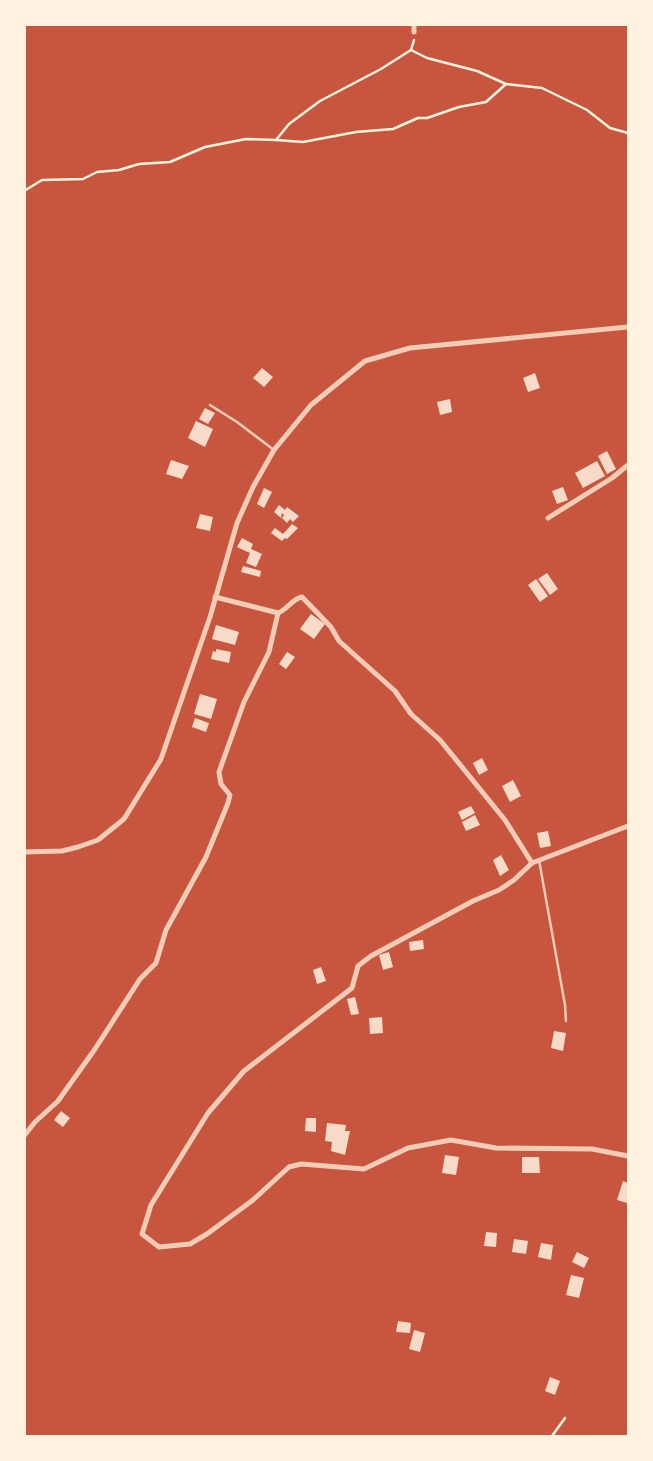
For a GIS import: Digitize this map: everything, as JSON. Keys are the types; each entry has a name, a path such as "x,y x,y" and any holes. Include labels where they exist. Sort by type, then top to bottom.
{"street":[{"path":"414,24 414,32"},
{"path":"24,852 62,851 78,847 98,840 124,819 161,759 237,523 253,487 274,450 311,405 365,361 410,348 628,327"},
{"path":"548,518 612,478 628,464"},
{"path":"215,597 278,613 286,610 296,598 302,597 339,641 395,691 411,714 440,740 505,820 532,863"},
{"path":"24,1136 58,1101 139,979 156,963 166,930 206,857 228,803 230,795 221,784 219,772 244,702 269,652 278,613"},
{"path":"628,826 532,863 499,890 472,901 371,956 358,966 352,988 244,1071 208,1113 151,1205 142,1234 159,1247 190,1244 253,1200 289,1167 301,1164 364,1169 408,1148 427,1143 451,1140 496,1149 592,1149 628,1156"}],"lane":[{"path":"209,405 274,450"},
{"path":"539,860 566,1021"}],"path":[{"path":"275,141 289,124 320,101 382,69 411,50 414,47 414,32"},
{"path":"411,50 427,58 477,71 506,84 542,88 601,118 610,128 628,133"},
{"path":"24,191 42,180 83,179 97,172 119,170 139,164 170,162 205,147 246,139 303,142 356,132 393,129 418,118 486,102 506,84"},
{"path":"552,1437 565,1418"}],"building":[{"path":"262,368 273,377 264,387 253,378"},
{"path":"535,373 540,388 528,392 523,378"},
{"path":"450,399 452,412 440,415 437,402"},
{"path":"205,408 215,413 208,424 199,419"},
{"path":"196,421 213,429 205,447 188,438"},
{"path":"607,451 616,469 607,474 598,456"},
{"path":"171,460 189,466 182,479 166,474"},
{"path":"597,461 605,476 583,488 575,473"},
{"path":"563,487 568,500 557,504 552,491"},
{"path":"264,488 272,492 264,508 257,504"},
{"path":"279,505 285,510 287,507 299,516 293,522 290,519 287,523 282,518 282,513 281,518 274,512"},
{"path":"200,514 213,517 210,531 196,528"},
{"path":"292,524 298,528 287,539 282,541 271,533 275,528 283,534"},
{"path":"242,538 253,544 251,549 262,554 256,567 246,563 250,553 237,547"},
{"path":"243,566 261,571 260,577 241,572"},
{"path":"547,573 558,589 550,595 538,579"},
{"path":"536,579 548,596 540,602 528,585"},
{"path":"311,614 325,624 314,639 300,629"},
{"path":"216,625 239,632 235,645 212,639"},
{"path":"216,649 231,652 229,663 211,659"},
{"path":"287,652 295,657 286,669 279,664"},
{"path":"200,694 217,699 211,719 194,714"},
{"path":"195,718 209,723 206,732 192,727"},
{"path":"482,758 488,770 479,775 473,763"},
{"path":"513,780 521,796 510,802 502,786"},
{"path":"471,806 475,813 462,820 458,812"},
{"path":"475,815 480,825 466,831 462,822"},
{"path":"548,831 551,846 540,848 537,833"},
{"path":"501,855 509,870 500,876 493,860"},
{"path":"423,940 424,949 410,951 409,942"},
{"path":"389,952 393,967 383,970 379,955"},
{"path":"321,967 326,981 317,984 313,970"},
{"path":"355,997 359,1014 351,1015 347,999"},
{"path":"382,1017 383,1033 370,1034 369,1018"},
{"path":"554,1031 566,1033 563,1051 551,1048"},
{"path":"61,1111 70,1118 63,1127 54,1120"},
{"path":"306,1118 316,1118 316,1132 305,1131"},
{"path":"327,1123 346,1125 345,1131 350,1131 345,1155 331,1151 332,1142 325,1141"},
{"path":"445,1155 459,1157 456,1175 442,1173"},
{"path":"522,1157 539,1157 540,1173 522,1173"},
{"path":"623,1181 628,1183 627,1203 617,1200"},
{"path":"486,1232 497,1233 496,1247 484,1246"},
{"path":"514,1239 528,1241 526,1254 512,1252"},
{"path":"541,1243 553,1245 551,1260 538,1257"},
{"path":"577,1252 589,1258 584,1268 572,1262"},
{"path":"571,1275 584,1278 579,1298 566,1295"},
{"path":"398,1321 411,1323 410,1333 396,1332"},
{"path":"414,1330 425,1333 420,1352 409,1349"},
{"path":"550,1377 560,1381 555,1395 545,1391"}]}
